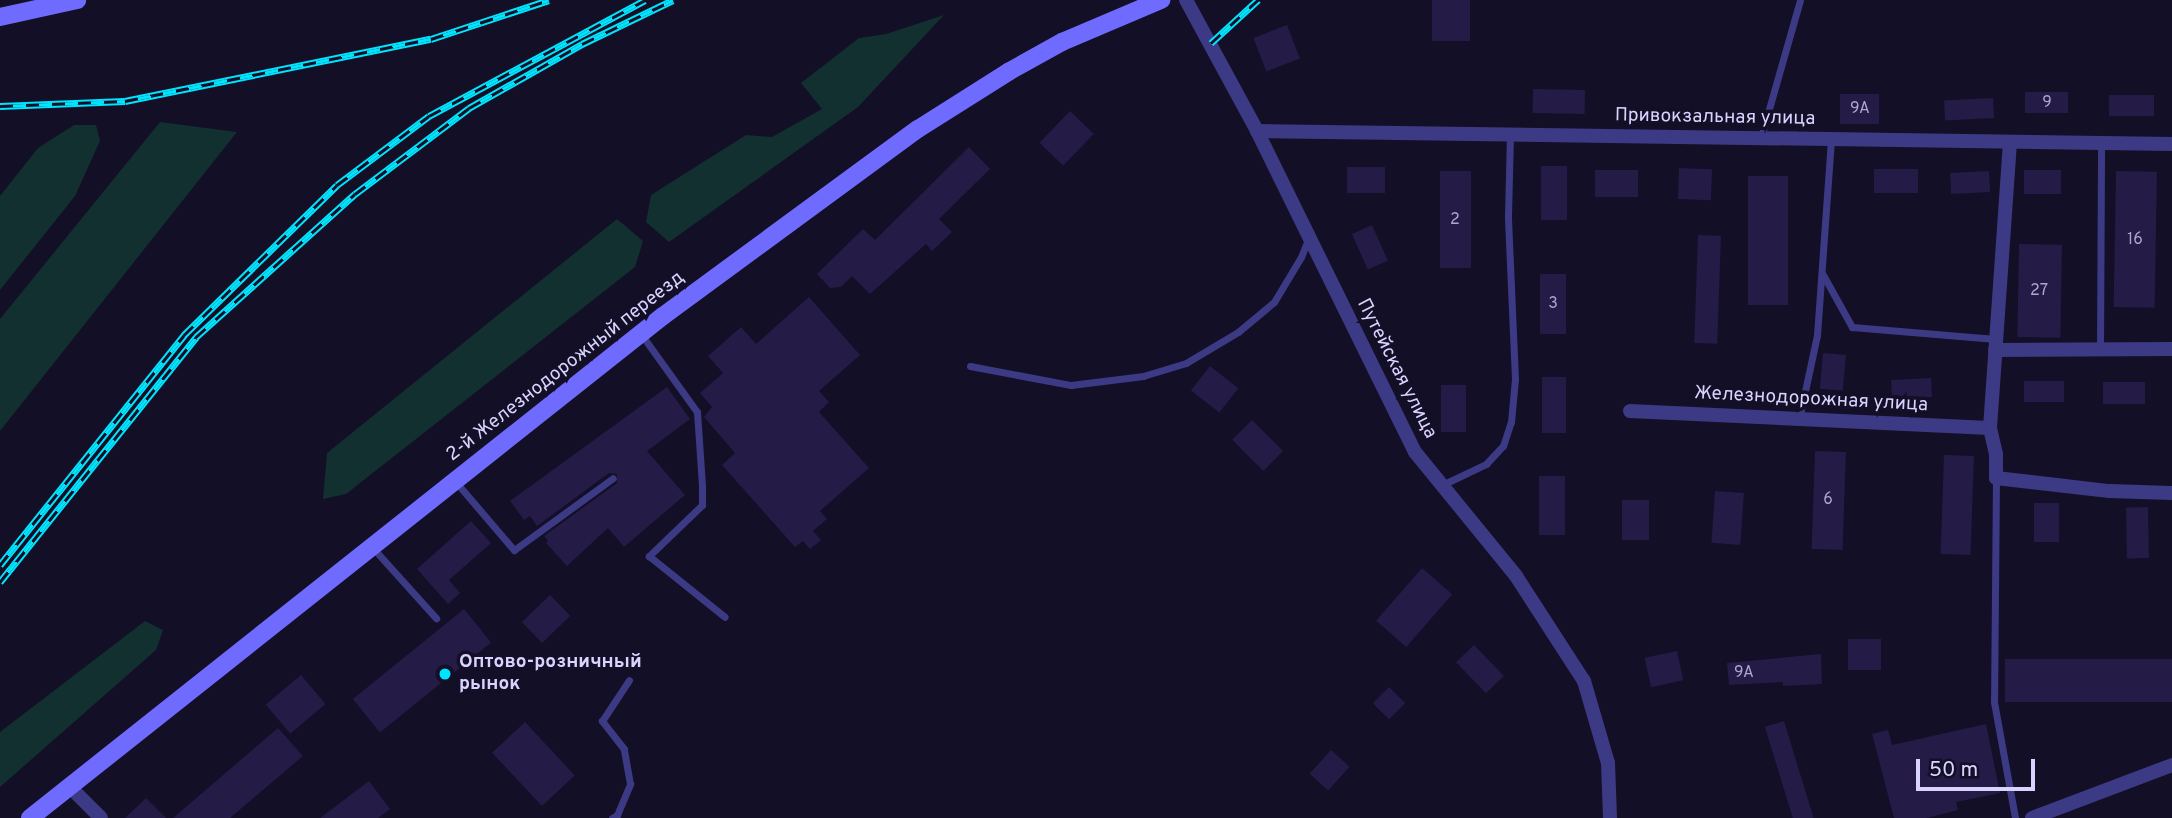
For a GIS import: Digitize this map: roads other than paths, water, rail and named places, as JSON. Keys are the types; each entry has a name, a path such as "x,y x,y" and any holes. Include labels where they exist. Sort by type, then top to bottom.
{"street":[{"path":"0,18 36,4 77,0"},
{"name":"2-й Железнодорожный переезд","path":"30,818 641,333 918,129 1062,42 1161,0"},
{"name":"Путейская улица","path":"1186,0 1257,131 1415,452 1516,576 1584,681 1608,763 1610,818"},
{"name":"Привокзальная улица","path":"1257,131 2172,144"},
{"path":"2010,142 1990,428 1996,454 1996,478 2109,491 2172,493"},
{"path":"1995,345 2100,350 2172,349"},
{"name":"Железнодорожная улица","path":"1630,411 1990,428"},
{"path":"2032,818 2172,765"},
{"path":"69,786 100,818"}],"lane":[{"path":"1761,138 1800,0"},
{"path":"1442,485 1486,464 1503,446 1511,422 1515,379 1513,276 1508,216 1510,135"},
{"path":"1799,419 1817,335 1831,139"},
{"path":"2100,350 2101,143"},
{"path":"970,366 1071,385 1118,380 1186,363 1238,331 1274,302 1301,257 1309,237"},
{"path":"1821,272 1852,327 1995,345"},
{"path":"641,333 697,412 702,486 702,505 649,556 725,617"},
{"path":"454,481 514,550 612,478"},
{"path":"1996,478 1994,702 2015,818"},
{"path":"372,546 436,618"},
{"path":"612,818 617,815 630,784 624,749 602,721 629,680"}],"railway":[{"path":"0,106 125,101 431,39 549,0"},
{"path":"0,565 184,335 337,185 429,116 645,0"},
{"path":"0,582 196,337 355,194 469,108 582,44 673,0"},
{"path":"1211,43 1258,0"}],"place":[{"name":"Оптово-розничный рынок","path":"445,674"}]}
